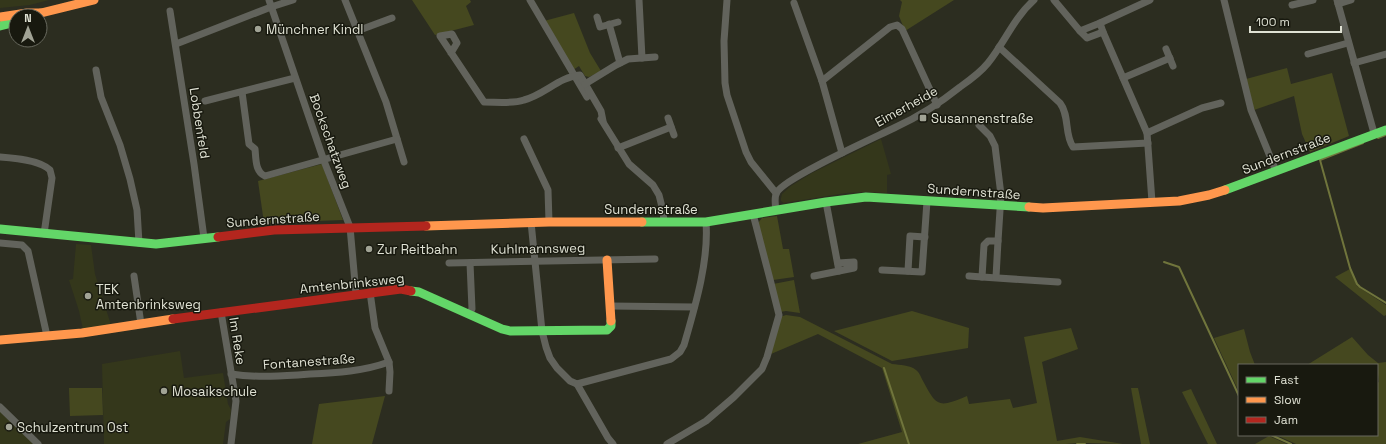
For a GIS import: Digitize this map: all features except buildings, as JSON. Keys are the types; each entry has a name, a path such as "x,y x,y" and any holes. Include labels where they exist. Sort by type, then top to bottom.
{"street":[{"path":"48,11 94,0"},
{"path":"176,44 270,4 293,0"},
{"path":"345,0 386,102 404,162"},
{"path":"530,0 618,148 629,164 652,185 659,195 664,222"},
{"path":"639,0 642,58"},
{"path":"727,0 724,40 725,83 727,95 746,152 751,162 776,193 776,210"},
{"name":"Eimerheide","path":"776,193 799,176 842,153 915,118 937,105 977,75 988,63 1015,21 1034,0"},
{"path":"1054,0 1087,38 1103,32"},
{"path":"1080,31 1150,0"},
{"path":"1224,0 1251,110 1276,171"},
{"path":"1292,6 1313,0"},
{"path":"1351,0 1337,2 1374,133"},
{"path":"794,3 822,81 842,153"},
{"name":"Bockschatzweg","path":"270,4 324,160 350,228 356,294"},
{"name":"Lobbenfeld","path":"170,11 204,238"},
{"path":"597,17 600,27 618,22"},
{"path":"357,31 392,18"},
{"path":"1100,23 1147,133 1152,202"},
{"path":"608,24 620,63"},
{"path":"822,81 890,27 897,25 902,29 937,105"},
{"path":"1308,54 1348,43"},
{"path":"999,47 1060,103 1066,114 1069,141 1074,147 1148,143"},
{"path":"1166,49 1173,66"},
{"path":"451,53 484,102 515,102 525,100 569,77 580,75 601,111 603,121"},
{"path":"1354,63 1386,54"},
{"path":"585,84 628,59 655,57"},
{"path":"1123,78 1170,58"},
{"path":"96,70 102,97 120,145 130,179 137,210 140,242"},
{"path":"205,101 295,78"},
{"path":"242,92 249,144 255,149 258,170 260,174 264,176 397,139"},
{"path":"1147,133 1202,108 1220,103"},
{"path":"668,118 674,135"},
{"path":"979,125 990,136 994,146 1001,195 996,278"},
{"path":"618,148 671,127"},
{"name":"Sundernstraße","path":"0,229 140,242 168,243 274,230 531,222 706,222 826,202 866,197 1043,208 1179,201 1208,195 1276,171 1374,133 1386,130"},
{"path":"524,139 548,190 549,222"},
{"path":"0,157 13,158 41,164 50,170 52,178 44,234"},
{"path":"882,270 922,272 927,201"},
{"path":"826,202 839,271"},
{"path":"667,444 706,421 734,398 762,369 767,357 779,315 753,214"},
{"path":"531,222 542,331 546,347 552,361 570,381 577,384 608,438 613,444"},
{"path":"577,384 671,359 680,352 684,345 703,265 706,240 706,222"},
{"path":"908,271 910,236 924,237"},
{"path":"982,277 984,245 988,241 998,241"},
{"path":"0,243 22,245 28,251 47,336"},
{"name":"Kuhlmannsweg","path":"449,263 655,259"},
{"path":"607,260 610,306 694,307"},
{"path":"814,276 854,268 854,262 838,263"},
{"path":"469,314 472,309 470,263"},
{"path":"134,276 141,324"},
{"path":"969,276 1058,282"},
{"name":"Amtenbrinksweg","path":"0,340 82,333 221,312 397,289 410,289 443,302 502,329 510,331 607,330 611,326 610,306"},
{"path":"370,292 375,328 389,362 389,391"},
{"name":"Im Reke","path":"221,312 236,407 231,444"},
{"name":"Fontanestraße","path":"231,374 255,377 337,373 373,368 389,362"},
{"path":"0,407 38,444"}],"shaded area":[{"path":"0,0 49,0 30,5 0,8"},
{"path":"412,0 470,0 471,2 466,6 474,25 435,35"},
{"path":"900,0 954,0 905,31 899,16 902,2"},
{"path":"574,13 590,53 601,71 589,77 585,76 579,66 573,70 544,21"},
{"path":"1287,68 1291,84 1332,73 1349,136 1310,152 1302,134 1294,96 1254,110 1246,79"},
{"path":"881,139 891,174 887,175 887,193 846,193 784,203 781,201 782,194 791,186 812,173"},
{"path":"322,164 343,220 264,223 258,181"},
{"path":"777,216 783,249 789,249 794,277 773,280 758,223 762,218"},
{"name":"TEK Amtenbrinksweg","path":"76,244 91,245 95,274 111,325 83,329 69,280 73,279"},
{"path":"1350,269 1357,286 1386,305 1386,315 1384,316 1335,277"},
{"path":"794,280 800,313 786,311 780,312 773,284"},
{"path":"912,311 969,328 968,348 892,361 834,331"},
{"path":"786,315 800,317 892,364 914,368 919,373 932,396 939,403 950,402 967,396 969,404 1010,399 1013,408 1037,403 1024,337 1071,328 1078,349 1042,362 1057,441 1080,437 1123,444 858,444 902,432 882,368 818,334 771,354 780,317"},
{"path":"1244,329 1255,364 1238,364 1238,390 1214,338"},
{"path":"1352,337 1368,355 1378,363 1386,362 1386,444 1296,444 1278,436 1378,436 1378,364 1309,364"},
{"name":"Mosaikschule","path":"180,351 184,378 223,373 228,404 231,410 230,419 226,422 223,444 104,444 102,364"},
{"path":"69,388 102,388 103,415 70,416"},
{"path":"1131,388 1138,388 1150,444 1141,444"},
{"path":"1191,389 1217,444 1208,444 1182,392"},
{"path":"385,396 372,444 312,444 319,404"},
{"name":"Schulzentrum Ost","path":"0,410 35,444 0,444"},
{"path":"1269,436 1287,444 1255,444"}],"waterway":[{"path":"1378,138 1386,135"},
{"path":"1363,143 1320,160 1350,268 1357,284 1386,303"},
{"path":"1164,262 1179,267 1238,394"},
{"path":"884,368 909,444"},
{"path":"1273,436 1291,444"},
{"path":"1077,444 1085,444"}],"traffic: fast":[{"path":"0,26 8,24"},
{"path":"1225,190 1386,130"},
{"path":"642,222 706,222 826,202 866,197 1029,207"},
{"path":"0,229 156,244 218,237"},
{"path":"411,291 419,292 502,329 510,331 607,330 611,326 611,321"}],"traffic: slow":[{"path":"48,11 94,0"},
{"path":"0,17 8,16"},
{"path":"1029,207 1043,208 1179,201 1225,190"},
{"path":"426,226 549,222 642,222"},
{"path":"607,260 611,321"},
{"path":"0,340 82,333 173,319"}],"traffic: jam":[{"path":"218,237 274,230 426,226"},
{"path":"173,319 401,289 411,291"}],"place":[{"name":"Münchner Kindl","path":"258,29"},
{"name":"Susannenstraße","path":"923,118"},
{"name":"Zur Reitbahn","path":"369,249"},
{"name":"TEK Amtenbrinksweg","path":"88,296"},
{"name":"Mosaikschule","path":"164,391"},
{"name":"Schulzentrum Ost","path":"9,427"}]}
